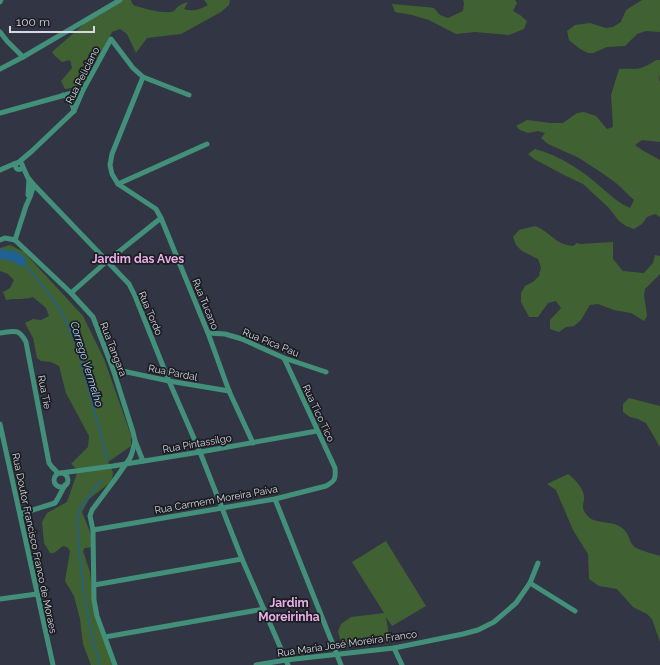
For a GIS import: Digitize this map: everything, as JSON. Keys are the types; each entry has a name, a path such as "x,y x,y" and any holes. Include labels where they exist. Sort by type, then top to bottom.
{"street":[{"path":"0,69 120,0"},
{"path":"0,32 22,57"},
{"name":"Rua Peliciano","path":"19,166 32,151 74,111 83,90 111,39 133,68 143,77"},
{"path":"189,95 143,77 112,154 110,165 112,174 118,184 207,144"},
{"path":"0,113 83,90"},
{"path":"63,95 72,103 74,111"},
{"path":"0,170 9,166 19,166 34,185 15,240 6,238 0,240"},
{"path":"26,206 29,178"},
{"name":"Rua Tucano","path":"118,184 156,209 161,218 208,333 229,391 253,443"},
{"name":"Rua Tordo","path":"34,185 106,262 129,284 200,452 242,559 287,662"},
{"path":"30,197 44,195"},
{"path":"71,293 106,262 161,218"},
{"name":"Rua Tangara","path":"15,240 71,293 93,317 113,369 135,441 143,461"},
{"name":"Rua Tie","path":"0,333 15,331 22,334 26,342 49,463 52,468 60,473"},
{"name":"Rua Pica Pau","path":"208,333 225,334 242,339 284,358 326,372"},
{"name":"Rua Tico Tico","path":"284,358 335,468 336,476"},
{"name":"Rua Pardal","path":"113,369 169,381 229,391"},
{"name":"Rua Doutor Francisco Franco de Moraes","path":"0,424 53,665"},
{"name":"Rua Pintassilgo","path":"60,473 200,452 317,431"},
{"path":"115,665 97,616 94,600 93,530 90,516 92,510 126,464 132,453 135,441"},
{"path":"113,466 116,472 116,478"},
{"path":"56,484 60,487 80,470"},
{"path":"20,514 54,503 57,500 67,482 66,475 60,473 54,477 57,500"},
{"name":"Rua Carmem Moreira Paiva","path":"93,530 275,499 326,486 334,482 336,476"},
{"path":"275,499 341,665"},
{"path":"94,585 242,559"},
{"name":"Rua Maria José Moreira Franco","path":"256,665 394,648 478,630 494,622 516,603 530,583 538,563"},
{"path":"530,583 575,611"},
{"path":"0,599 37,594"},
{"path":"105,637 264,609"},
{"path":"394,648 402,665"}],"green space":[{"path":"120,0 131,0 133,5 160,12 171,12 180,5 188,2 184,9 193,10 208,5 204,0 230,0 229,5 221,12 181,34 147,38 136,53 127,34 120,29 112,32 100,55 89,68 81,84 73,88 65,89 61,81 72,68 70,60 62,62 52,52 84,24"},
{"path":"463,0 515,0 517,3 513,11 527,21 524,29 509,35 475,32 456,34 429,20 395,12 392,4 434,8 440,15 448,18 463,11"},
{"path":"642,0 660,0 660,32 646,31 637,34 625,46 607,47 593,53 588,53 580,49 569,40 567,31 575,25 590,23 606,28 613,27 621,22 626,10"},
{"path":"656,60 660,60 660,142 642,140 635,145 660,160 660,217 655,214 647,217 642,224 634,229 619,221 608,207 583,184 534,159 528,154 535,149 562,159 595,182 615,199 630,208 634,200 616,183 579,158 548,144 541,138 545,133 538,131 528,133 520,130 516,126 527,120 563,123 577,113 584,112 596,116 607,129 613,127 611,95 619,69 641,68"},
{"path":"535,226 545,231 561,243 567,245 573,246 577,243 613,242 613,259 623,271 644,273 653,263 655,255 660,256 660,274 645,289 644,295 647,316 644,321 631,313 614,310 598,304 590,305 581,320 574,326 566,327 559,332 550,329 550,320 561,308 556,301 548,303 538,317 529,317 521,302 521,293 525,286 533,282 539,276 541,267 538,259 522,251 516,245 513,237 519,230"},
{"path":"10,245 24,252 83,316 104,359 131,435 131,446 108,462 113,472 112,481 89,499 82,512 94,542 94,547 85,548 83,551 90,572 95,614 110,651 112,665 91,665 83,644 80,619 74,596 65,581 70,551 67,547 63,546 54,553 50,553 44,543 42,522 47,513 67,502 78,470 71,464 88,447 89,436 66,393 59,366 51,362 41,361 37,358 33,338 25,323 33,319 41,320 49,316 46,308 33,297 6,300 3,292 10,288 14,280 8,274 0,271 0,248"},
{"path":"629,398 660,406 660,447 646,423 630,417 623,412 623,404"},
{"path":"568,474 576,481 582,490 584,496 583,509 589,517 596,521 617,525 625,531 633,546 660,556 660,642 652,619 647,614 633,607 617,589 599,586 589,579 588,554 573,530 556,490 547,484"},
{"path":"386,541 426,606 392,626 386,617 390,642 343,648 338,632 341,624 351,617 384,613 352,562"}],"waterway":[{"path":"0,254 14,256 21,261"},
{"name":"Corrego Vermelho","path":"21,261 50,295 61,312 77,347 108,461"},
{"name":"Corrego Vermelho","path":"100,665 92,635 81,573 78,515 81,507 101,480"}],"district":[{"name":"Jardim das Aves","path":"138,259"},
{"name":"Jardim Moreirinha","path":"289,610"}]}
